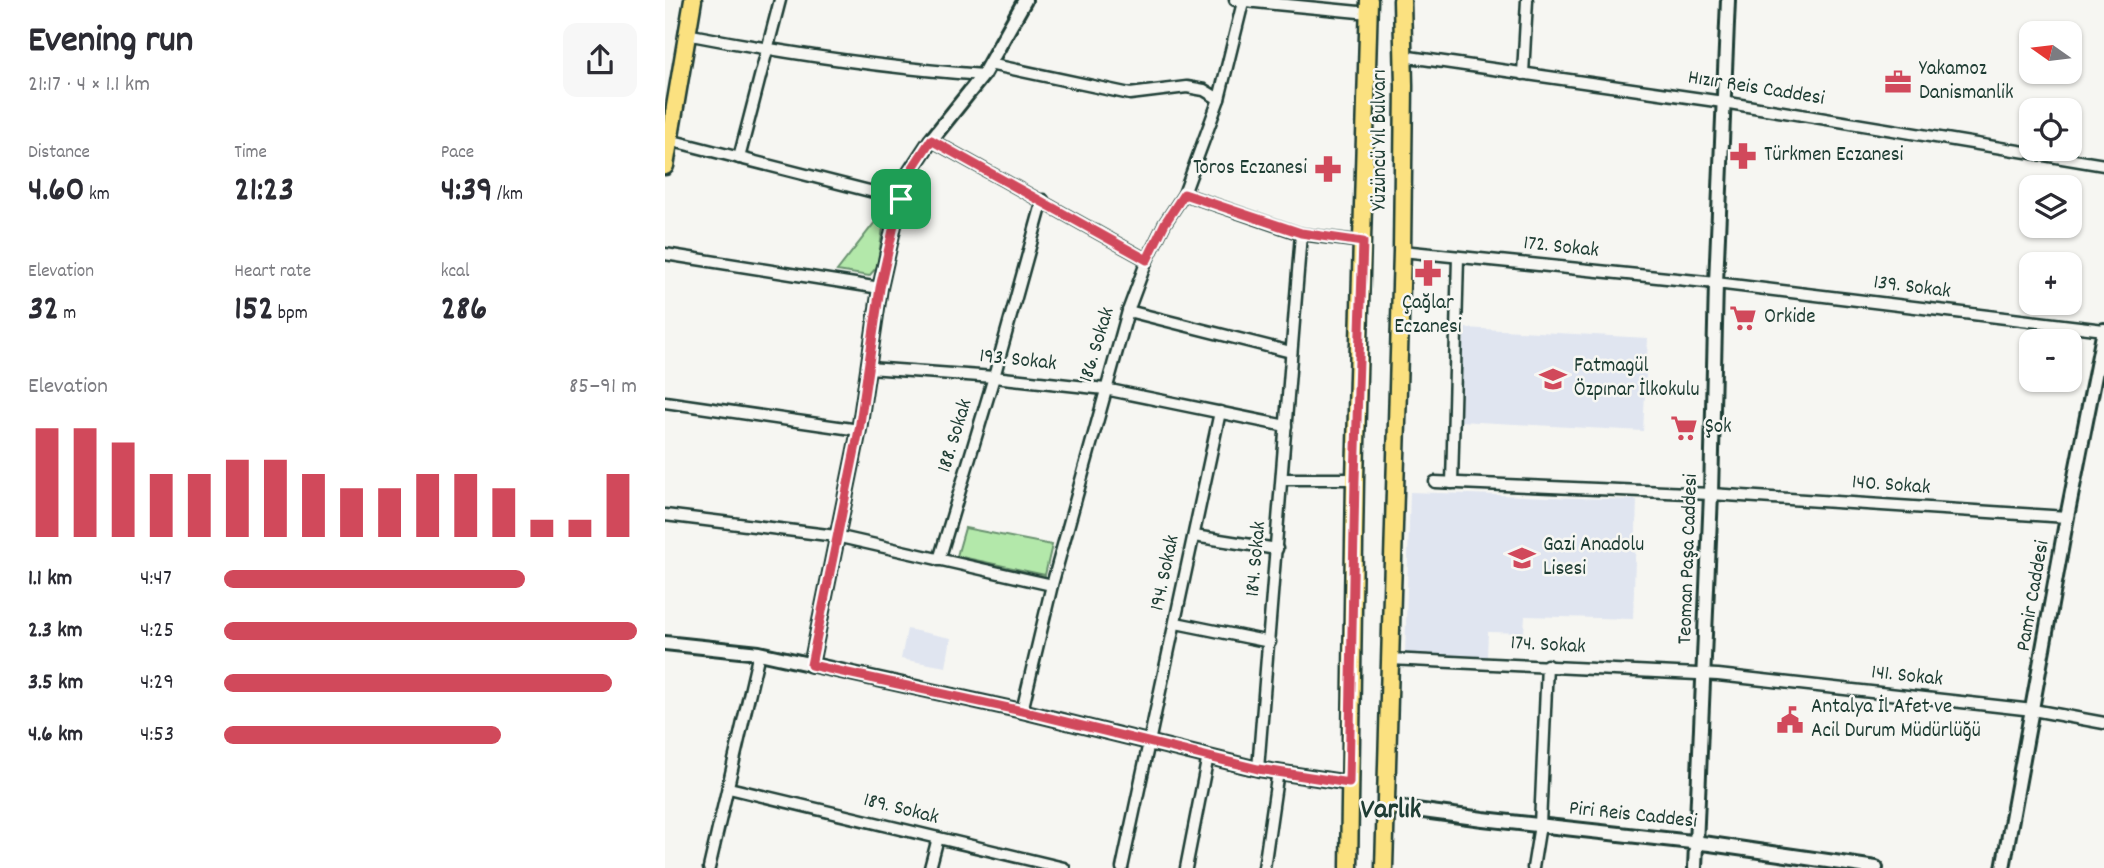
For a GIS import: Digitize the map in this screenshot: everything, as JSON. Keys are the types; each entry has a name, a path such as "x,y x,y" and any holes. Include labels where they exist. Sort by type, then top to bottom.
{"main road":[{"path":"665,166 685,34 693,0"},
{"name":"Yüzüncü Yıl Bulvarı","path":"1384,868 1402,251 1402,0"},
{"name":"Yüzüncü Yıl Bulvarı","path":"1349,868 1355,479 1369,6"}],"street":[{"path":"739,158 780,0"},
{"path":"811,665 859,430 880,288 904,181 931,140 986,69 1025,0"},
{"path":"1523,74 1527,0"},
{"name":"Teoman Paşa Caddesi","path":"1695,868 1728,0"},
{"path":"1239,1 1369,6"},
{"name":"186. Sokak","path":"1022,711 1052,586 1128,311 1147,260 1165,223 1184,194 1219,99 1239,1"},
{"path":"685,34 768,50 925,71 986,69 1130,94 1187,87 1204,90 1219,99"},
{"name":"Hızır Reis Caddesi","path":"1402,57 1723,102 2104,165"},
{"path":"669,140 901,199"},
{"path":"931,140 1147,260"},
{"path":"1184,194 1301,233 1363,242"},
{"name":"188. Sokak","path":"939,560 1043,201"},
{"name":"184. Sokak","path":"1258,769 1301,233"},
{"name":"172. Sokak","path":"1402,251 1716,283"},
{"path":"665,254 880,288"},
{"path":"1452,483 1458,257"},
{"name":"139. Sokak","path":"1716,283 2104,330"},
{"path":"1128,311 1291,352"},
{"name":"Pamir Caddesi","path":"2003,868 2104,330"},
{"name":"193. Sokak","path":"869,368 994,377 1105,389 1286,426"},
{"path":"665,402 859,430"},
{"name":"194. Sokak","path":"1122,868 1220,412"},
{"path":"1283,479 1355,479"},
{"name":"140. Sokak","path":"1435,482 1711,494 2067,517"},
{"path":"665,515 836,536 1052,586"},
{"path":"1194,536 1277,549"},
{"path":"1176,623 1269,642"},
{"path":"665,643 759,653 1022,711 1258,769 1349,783"},
{"path":"709,868 759,653"},
{"name":"174. Sokak","path":"1390,659 1704,674"},
{"path":"1533,868 1540,825 1547,665"},
{"name":"141. Sokak","path":"1704,674 2033,710 2104,723"},
{"path":"1186,868 1208,756"},
{"path":"1265,868 1278,771"},
{"name":"189. Sokak","path":"729,788 1064,868"},
{"name":"Piri Reis Caddesi","path":"1386,806 1696,842 1876,868"},
{"path":"930,868 937,838"}],"shaded area":[{"name":"Fatmagül Özpınar İlkokulu","path":"1464,328 1648,338 1643,431 1459,421"},
{"name":"Gazi Anadolu Lisesi","path":"1410,492 1637,500 1633,619 1525,616 1524,633 1488,632 1487,657 1405,654"},
{"path":"907,629 951,638 946,667 901,659"}],"green space":[{"path":"886,208 877,267 869,276 837,271"},
{"path":"965,528 1052,545 1045,575 957,556"}],"place":[{"name":"Yakamoz Danismanlik","path":"1898,82"},
{"name":"Türkmen Eczanesi","path":"1743,156"},
{"name":"Toros Eczanesi","path":"1328,169"},
{"name":"Çağlar Eczanesi","path":"1428,273"},
{"name":"Orkide","path":"1743,318"},
{"name":"Fatmagül Özpınar İlkokulu","path":"1553,379"},
{"name":"Şok","path":"1684,428"},
{"name":"Gazi Anadolu Lisesi","path":"1522,558"},
{"name":"Antalya İl Afet ve Acil Durum Müdürlüğü","path":"1790,720"}],"district":[{"name":"Varlık","path":"1391,812"}],"route":[{"path":"931,140 941,143 1147,260 1165,223 1184,194 1301,233 1363,242 1349,783 1258,769 1022,711 811,665 859,430 880,288 901,199 904,181 931,140"}]}
